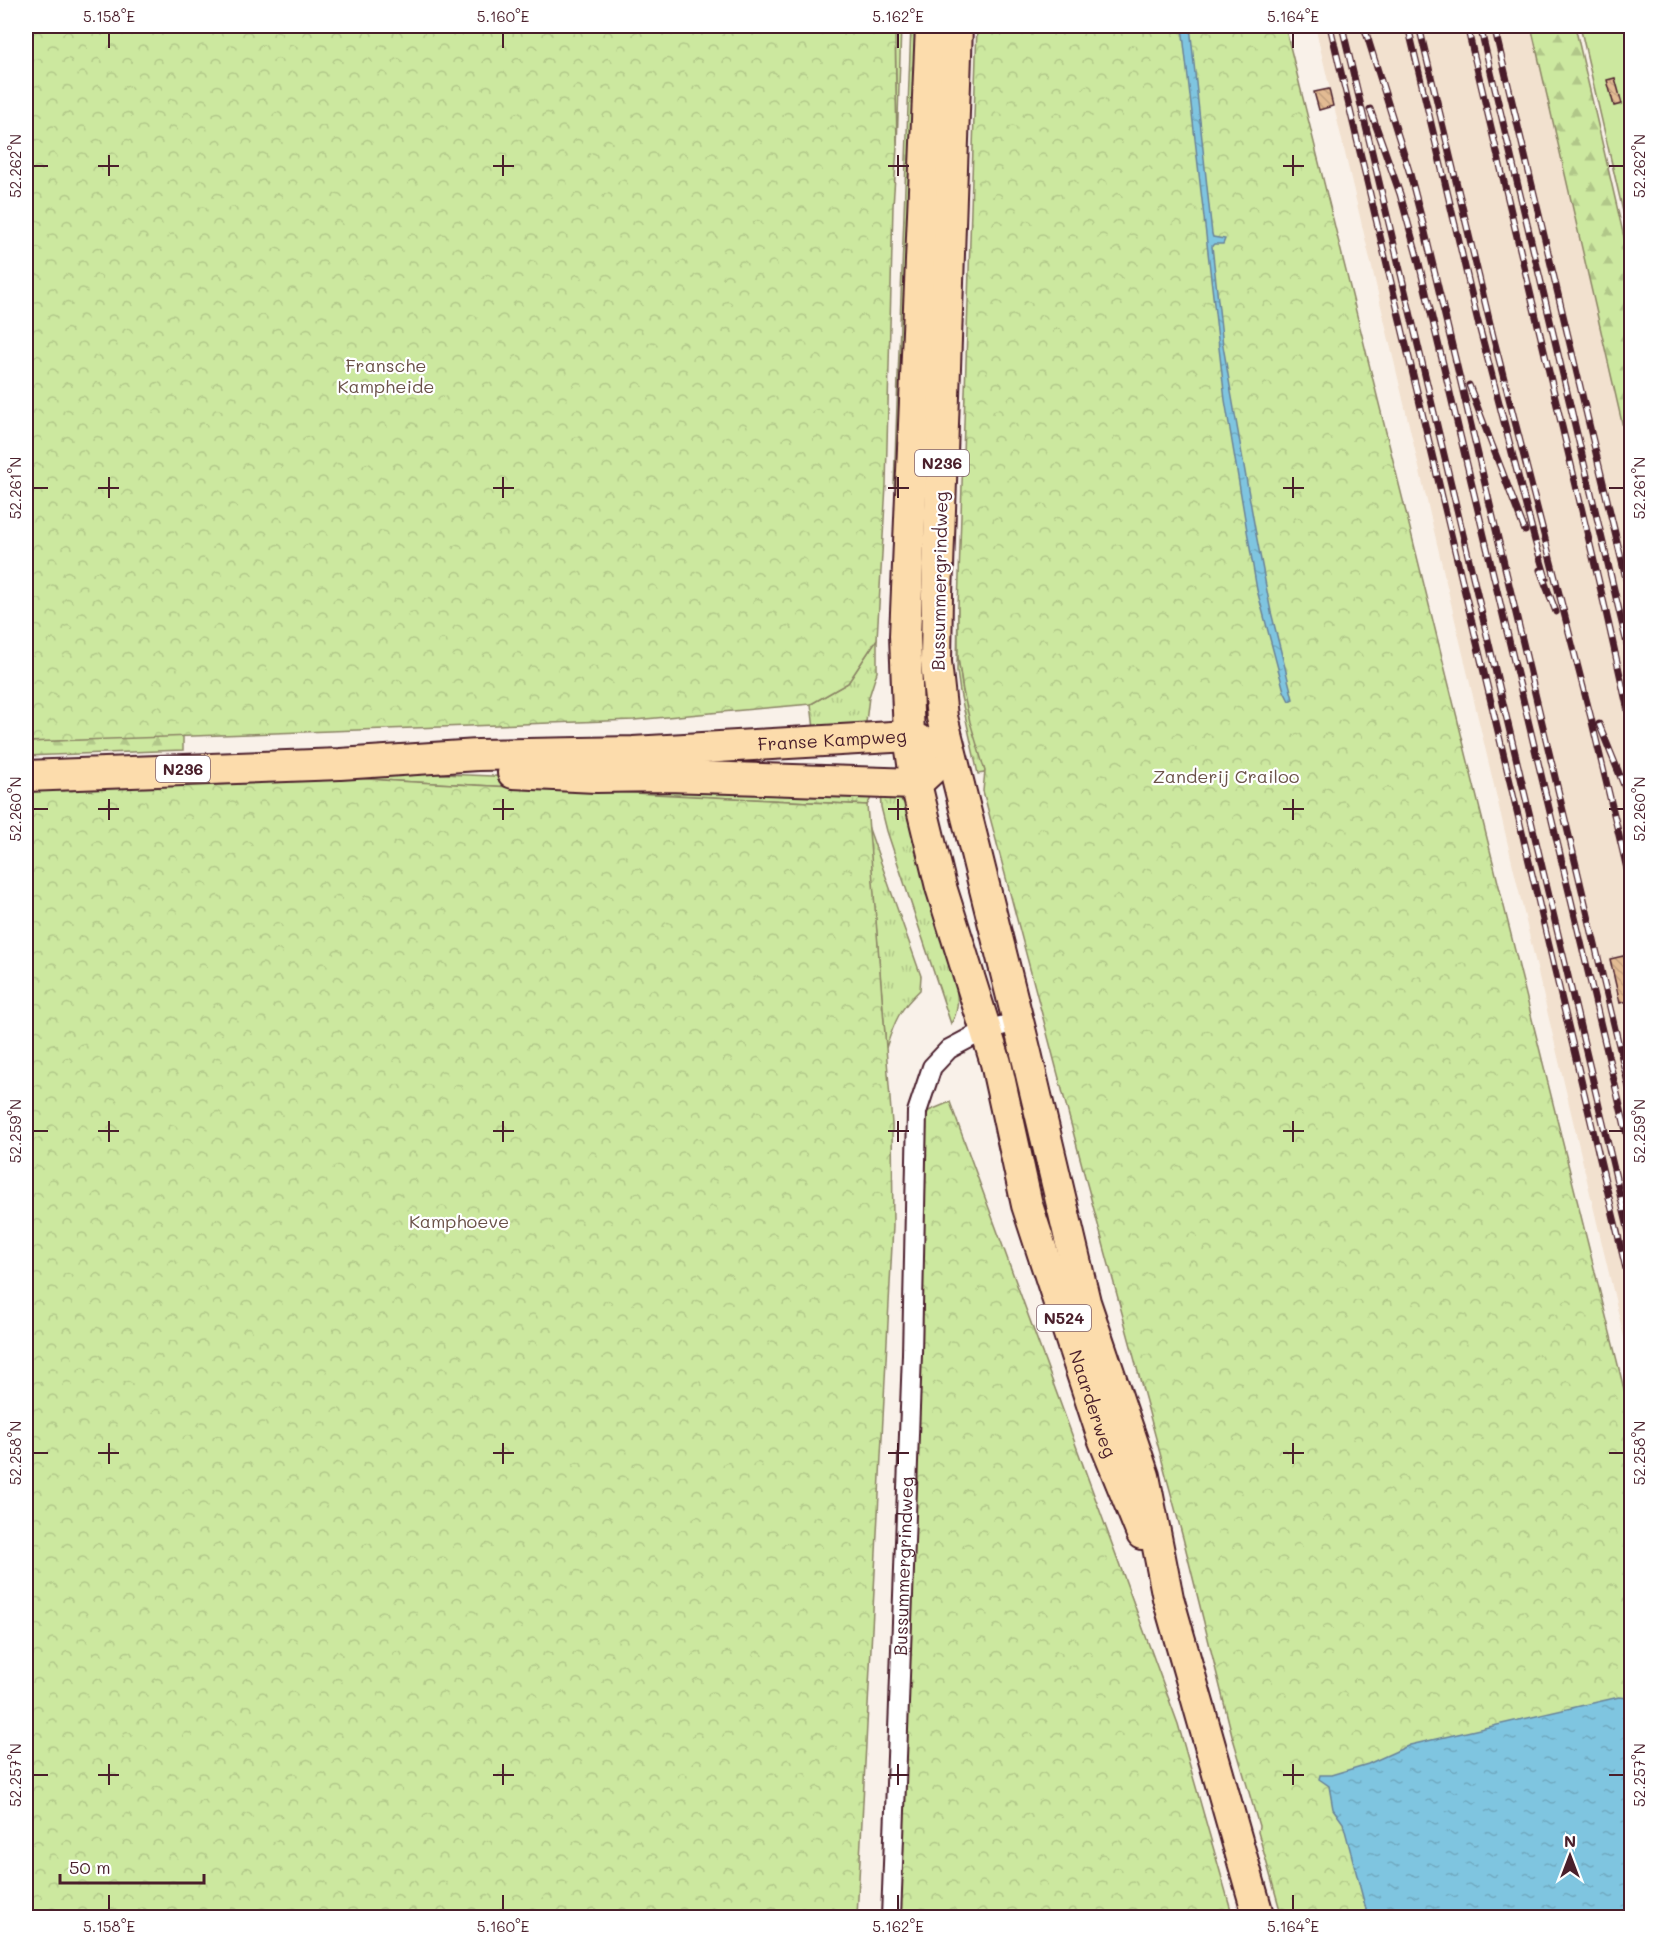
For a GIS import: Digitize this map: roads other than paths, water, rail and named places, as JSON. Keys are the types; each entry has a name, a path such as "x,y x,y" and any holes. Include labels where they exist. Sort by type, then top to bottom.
{"main road":[{"name":"Bussummergrindweg","path":"931,26 939,171 936,662 942,717 950,753 1017,1022"},
{"name":"Bussummergrindweg","path":"957,26 939,171 905,636 909,736 916,784 941,887 985,1030"},
{"name":"Franse Kampweg","path":"26,776 340,764 478,755 633,752 909,736 950,753"},
{"path":"916,784 950,753"},
{"name":"Franse Kampweg","path":"340,764 596,777 667,776 916,784"},
{"name":"Naarderweg","path":"1017,1022 1085,1302 1144,1476 1168,1598 1259,1917"},
{"name":"Naarderweg","path":"985,1030 996,1063 1027,1205 1103,1438 1168,1598"}],"street":[{"name":"Bussummergrindweg","path":"891,1917 912,1354 917,1112 932,1066 949,1049 985,1030 1017,1022"}],"water":[{"path":"1182,26 1190,26 1212,234 1213,237 1225,239 1223,244 1212,246 1223,346 1271,612 1293,699 1289,701 1284,691 1257,590 1225,400"},
{"path":"1619,1697 1628,1698 1631,1702 1631,1917 1368,1917 1343,1823 1333,1809 1329,1786 1319,1779 1320,1775 1331,1775 1368,1764 1410,1745"}],"railway":[{"path":"1330,26 1632,1294"},
{"path":"1342,26 1632,1245"},
{"path":"1364,26 1410,174 1424,228 1632,1100"},
{"path":"1408,26 1478,322 1546,578"},
{"path":"1419,26 1493,336 1591,718 1632,890"},
{"path":"1467,26 1632,729"},
{"path":"1480,26 1632,665"},
{"path":"1494,26 1632,604"},
{"path":"1370,109 1400,194 1419,263 1632,1156"},
{"path":"1469,385 1525,531"},
{"path":"1540,570 1556,612"},
{"path":"1599,724 1632,805"}],"park label":[{"name":"Fransche Kampheide","path":"386,376"},
{"name":"Zanderij Crailoo","path":"1226,777"},
{"name":"Kamphoeve","path":"459,1222"}]}
